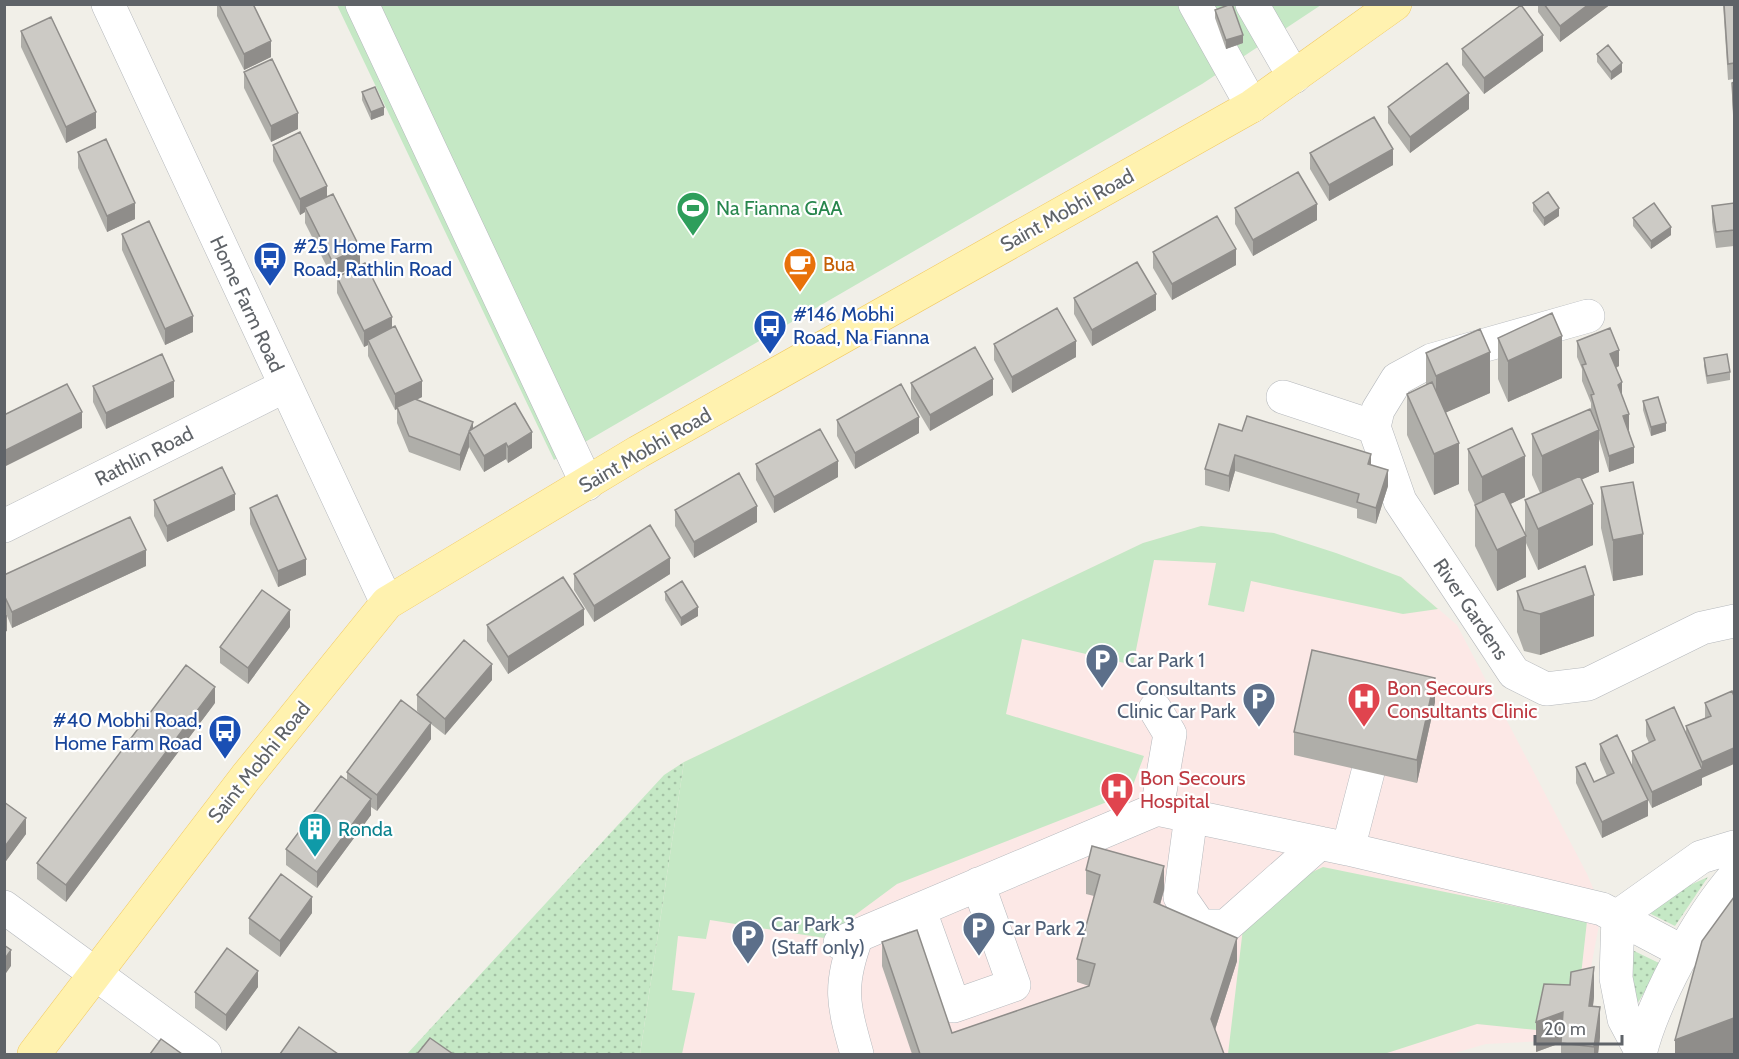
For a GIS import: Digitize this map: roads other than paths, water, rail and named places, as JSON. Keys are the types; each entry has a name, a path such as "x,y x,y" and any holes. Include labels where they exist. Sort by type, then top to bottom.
{"main road":[{"name":"Saint Mobhi Road","path":"34,1054 246,777 387,603 587,484 1252,106 1395,4"}],"street":[{"name":"Home Farm Road","path":"108,4 387,603"},
{"path":"362,4 587,484"},
{"path":"1195,4 1252,106"},
{"path":"1252,4 1294,77"},
{"path":"1283,397 1374,427 1378,410 1398,379 1432,360 1588,316"},
{"name":"Rathlin Road","path":"4,526 285,386"},
{"name":"River Gardens","path":"1374,427 1400,501 1514,673 1546,689 1588,684 1702,628 1734,621"},
{"path":"1155,709 1170,735 1156,809"},
{"path":"1191,816 1180,897 1200,926 1226,926 1334,846 1368,772"},
{"path":"857,1054 843,1006 848,939 920,911 1156,809 1334,846 1602,909 1685,952"},
{"path":"1618,916 1701,856 1734,847"},
{"path":"1640,1053 1660,1000 1685,952 1720,893 1734,877"},
{"path":"920,911 954,1006 1014,985 978,884"},
{"path":"4,907 205,1054"},
{"path":"1618,916 1616,978 1624,1019 1640,1053"}],"place":[{"name":"Na Fianna GAA","path":"693,237"},
{"name":"#25 Home Farm Road, Rathlin Road","path":"270,287"},
{"name":"Bua","path":"800,293"},
{"name":"#146 Mobhi Road, Na Fianna","path":"770,355"},
{"name":"Car Park 1","path":"1102,689"},
{"name":"Consultants Clinic Car Park","path":"1259,728"},
{"name":"Bon Secours Consultants Clinic","path":"1364,728"},
{"name":"#40 Mobhi Road, Home Farm Road","path":"225,760"},
{"name":"Bon Secours Hospital","path":"1117,818"},
{"name":"Ronda","path":"315,858"},
{"name":"Car Park 2","path":"979,957"},
{"name":"Car Park 3 (Staff only)","path":"748,965"}]}
